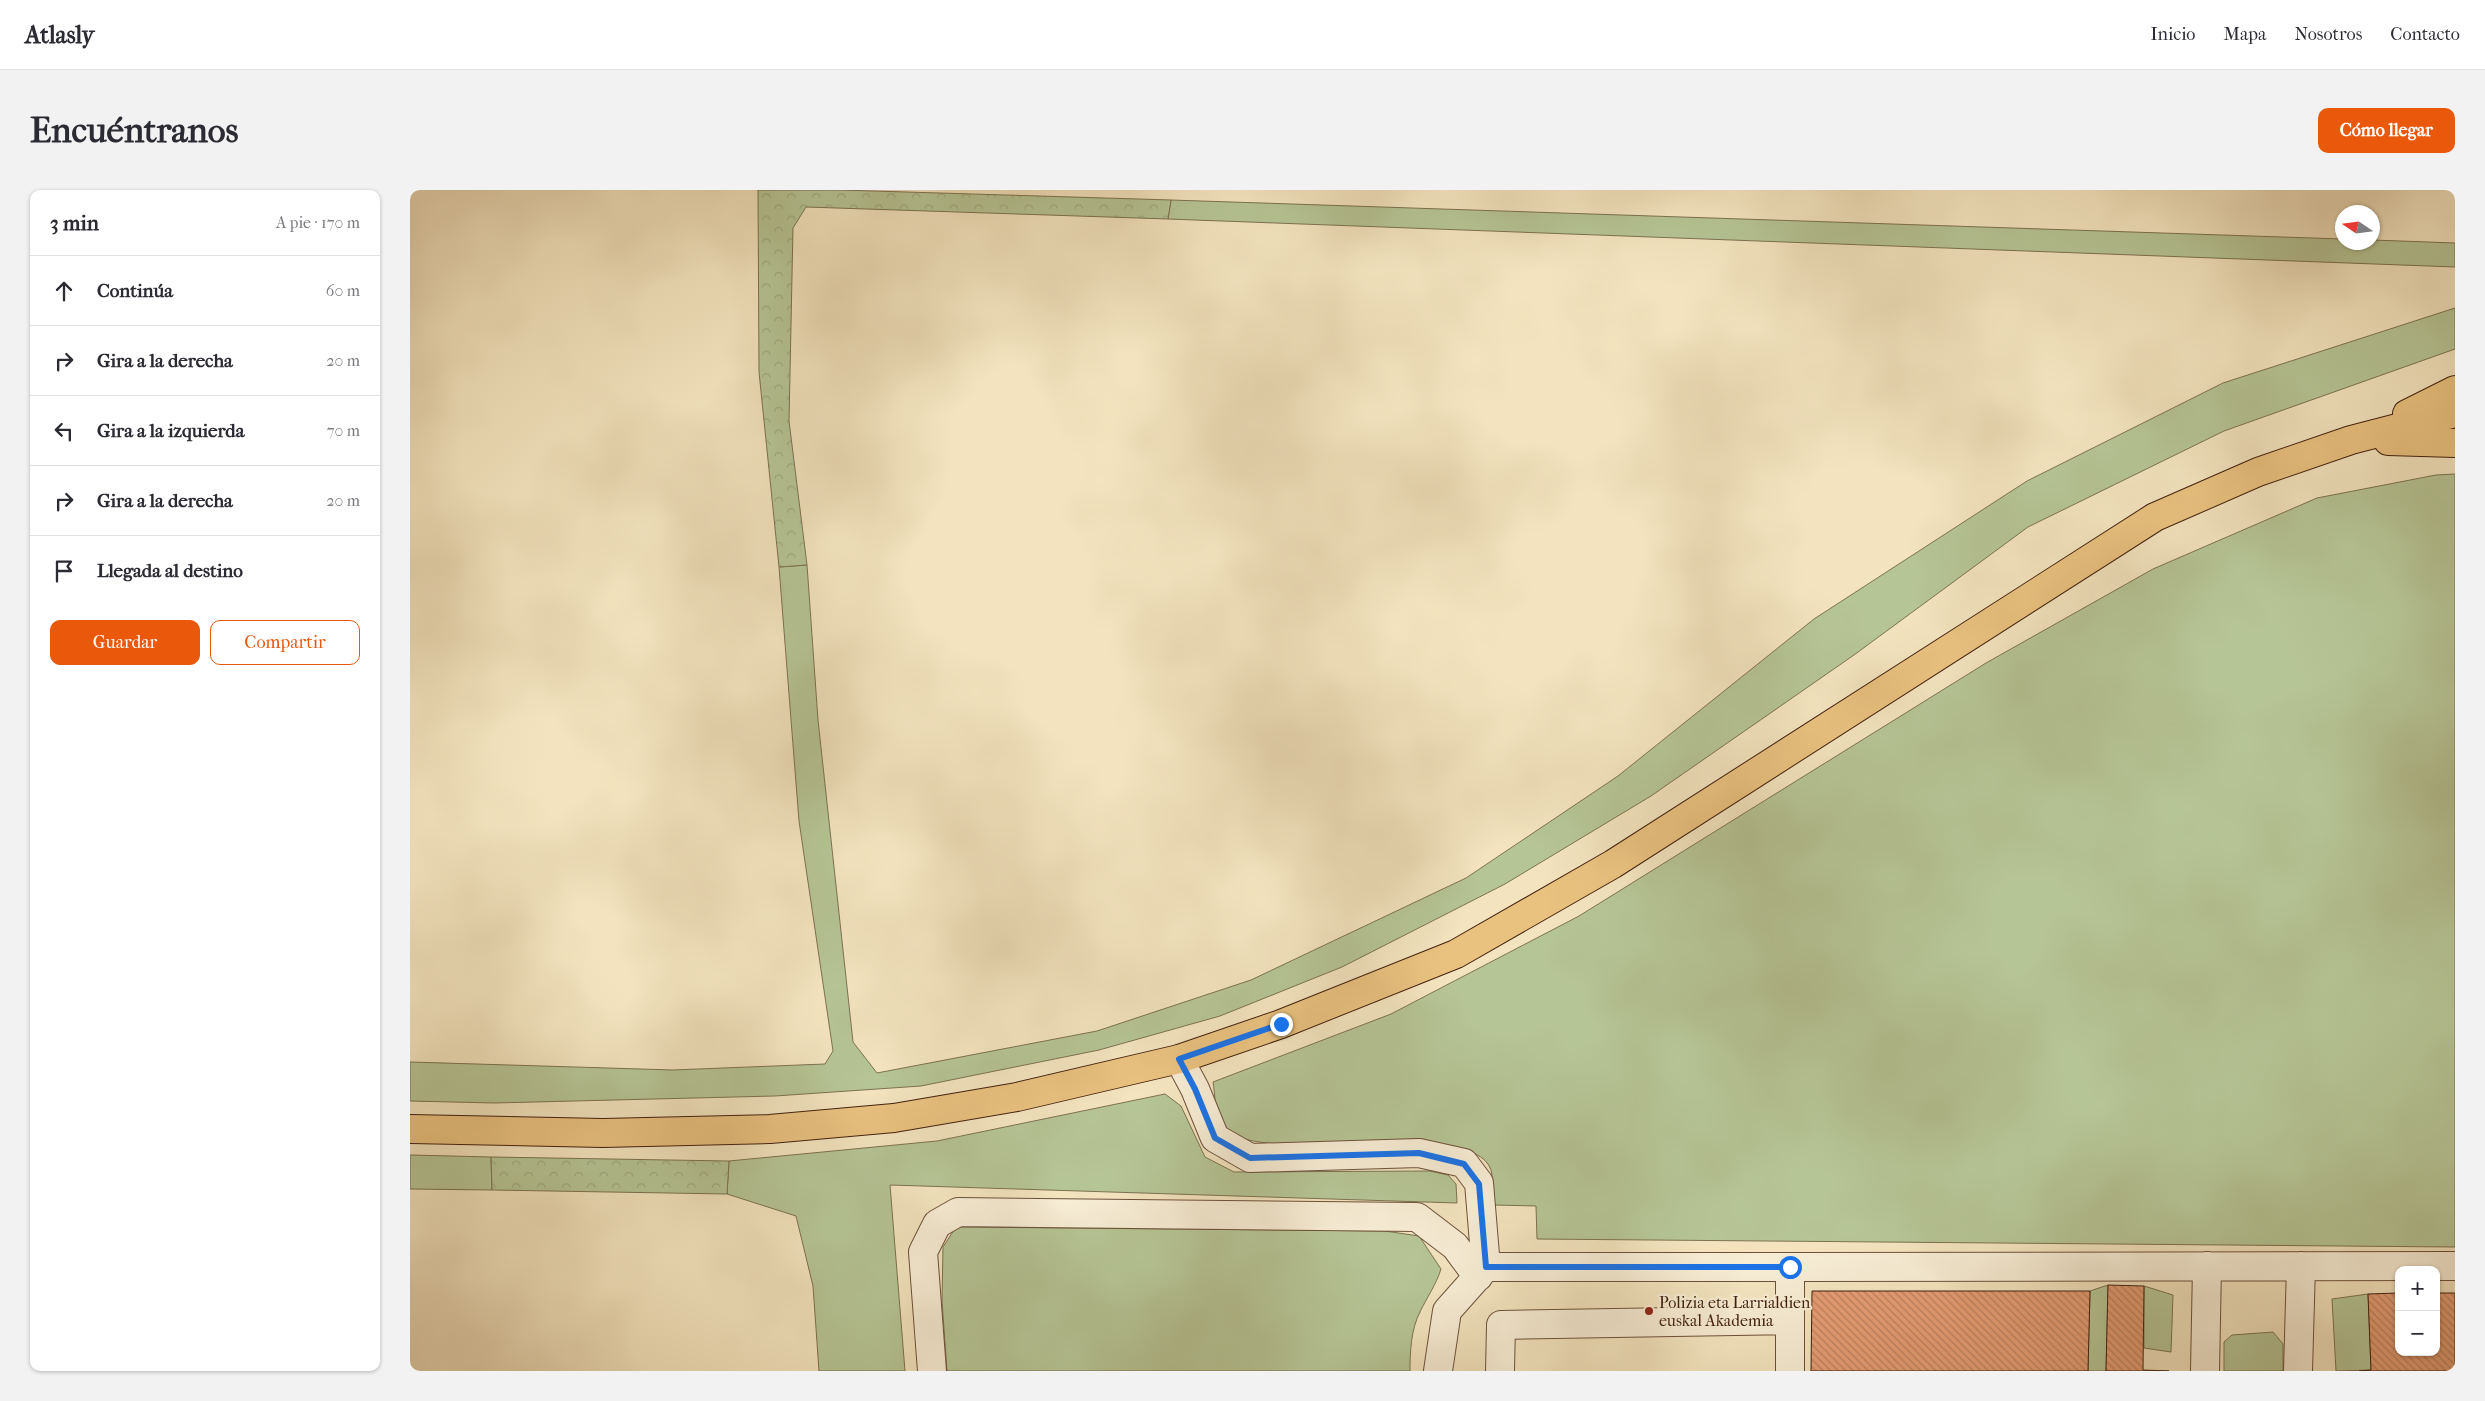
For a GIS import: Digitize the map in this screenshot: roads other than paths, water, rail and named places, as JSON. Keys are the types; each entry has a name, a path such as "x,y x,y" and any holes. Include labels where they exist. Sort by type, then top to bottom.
{"main road":[{"path":"2352,440 2455,390"},
{"path":"410,1128 603,1133 770,1129 885,1119 1017,1097 1179,1059 1281,1024 1456,954 1613,864 2155,517 2258,472 2352,440 2455,413"},
{"path":"2352,440 2455,443"}],"lane":[{"path":"1179,1059 1195,1089 1215,1138 1250,1158 1419,1153 1464,1164 1479,1184 1482,1272 1447,1311 1438,1371"},
{"path":"932,1371 923,1252 937,1224 958,1212 1417,1218 1455,1246 1482,1272 1790,1267 2455,1266"},
{"path":"2205,1371 2207,1266"},
{"path":"2298,1371 2301,1266"},
{"path":"1790,1267 1790,1371"},
{"path":"1500,1371 1500,1325 1790,1320"}],"place":[{"name":"Polizia eta Larrialdien euskal Akademia","path":"1649,1311"}]}
